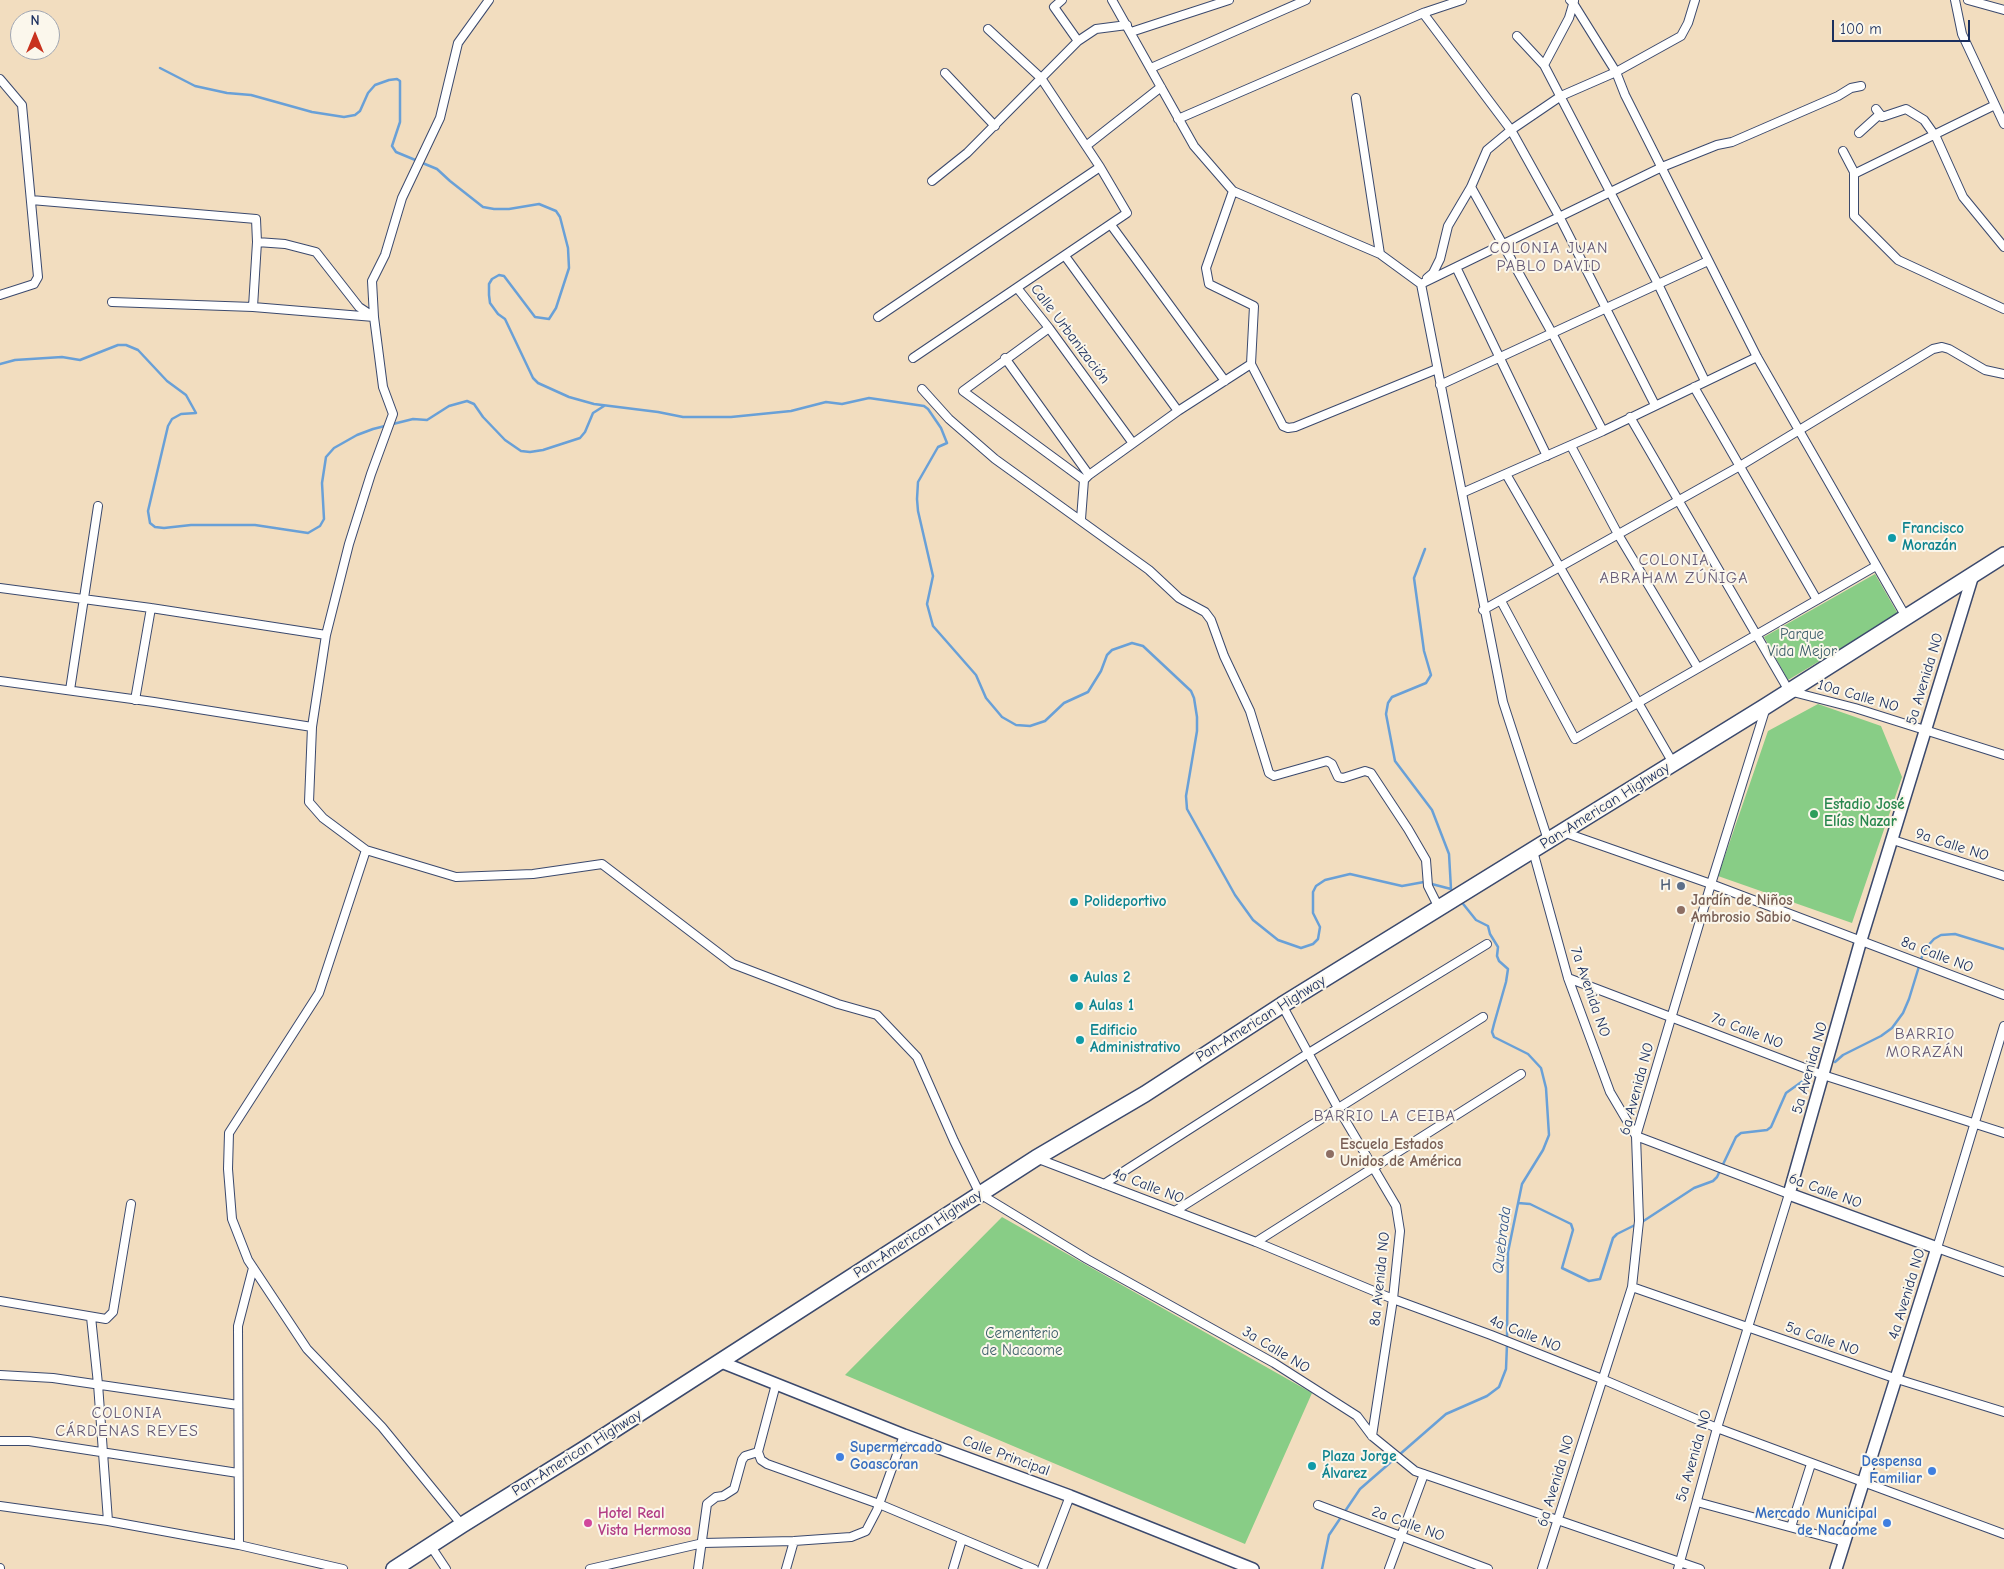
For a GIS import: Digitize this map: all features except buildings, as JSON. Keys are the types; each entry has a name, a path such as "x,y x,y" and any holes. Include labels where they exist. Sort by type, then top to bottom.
{"highway":[{"name":"Pan-American Highway","path":"394,1569 1036,1158 1144,1094 1282,1005 1766,706 2003,556"}],"street":[{"path":"489,0 458,43 440,118 402,198 385,255 372,281 374,317 383,387 394,414 371,474 349,544 326,635 312,727 309,802 323,818 366,850 456,877 533,874 602,864 733,964 838,1004 877,1015 917,1057 980,1194"},
{"path":"1062,0 1054,6 1078,41"},
{"path":"1112,0 1194,146 1233,191 1380,254 1421,284 1483,610 1510,727 1548,840"},
{"path":"932,181 967,153 1078,41 1096,29 1129,28 1229,0"},
{"path":"1151,68 1306,0"},
{"path":"1178,119 1423,13 1462,0"},
{"path":"1421,284 1433,273 1440,259 1448,226 1471,187 1487,150 1511,130 1561,96 1616,72 1681,36 1688,23 1695,0"},
{"path":"1955,0 1962,34 2004,124"},
{"path":"1968,0 2004,10"},
{"path":"1572,1 1616,72 1625,95 1757,357 1906,617"},
{"path":"1544,65 1569,18 1572,1"},
{"path":"1423,13 1511,130 1560,218 1655,406"},
{"path":"878,317 1100,167 1041,78 988,29"},
{"path":"1517,36 1544,65 1561,96 1658,284 1705,381"},
{"path":"945,74 995,126"},
{"path":"0,295 34,284 38,277 22,105 1,80"},
{"path":"1421,284 1662,167 1717,144 1732,142 1838,96 1850,88 1861,86"},
{"path":"1086,146 1161,87"},
{"path":"1356,98 1380,254"},
{"path":"1854,174 1995,105"},
{"path":"1859,133 1878,111 1882,117 1906,109 1924,120 1934,135 1963,197 2004,247"},
{"path":"1843,151 1854,174 1854,216 1898,260 2004,308"},
{"name":"Calle Urbanización","path":"1100,167 1127,213 1018,288 1132,442"},
{"path":"1471,187 1552,333 1603,431"},
{"path":"1233,191 1206,268 1209,284 1254,306 1251,364 1281,424 1288,428 1437,369"},
{"path":"31,200 256,219 257,242 252,307"},
{"path":"1111,224 1225,381"},
{"path":"257,242 285,244 316,252 330,272 359,306 374,317"},
{"path":"1065,256 1178,411"},
{"path":"1440,385 1708,260"},
{"path":"1456,267 1548,456"},
{"path":"913,358 1018,288"},
{"path":"112,302 252,307 374,317"},
{"path":"1049,328 963,390 1086,478"},
{"path":"1483,610 1680,501 1933,349 1942,347 1949,349 1985,370 2004,374"},
{"path":"1462,493 1571,446 1757,357"},
{"path":"1005,358 1086,478 1080,519"},
{"path":"1086,478 1132,442 1251,364"},
{"path":"1694,387 1817,600"},
{"path":"922,389 949,419 995,458 1150,570 1179,598 1205,612 1211,620 1224,656 1250,711 1269,773 1274,776 1327,761 1332,764 1338,777 1343,778 1365,770 1371,773 1426,860 1428,886 1439,908"},
{"path":"1630,417 1789,691"},
{"path":"1571,446 1619,536 1698,668"},
{"path":"1506,474 1673,763"},
{"path":"70,690 98,506"},
{"path":"1500,601 1575,739 1876,566"},
{"name":"5a Avenida NO","path":"1679,1566 1717,1428 1789,1194 1862,940 1973,576"},
{"path":"0,588 83,601 151,608 326,635"},
{"path":"135,700 151,608"},
{"path":"0,681 312,727"},
{"name":"10a Calle NO","path":"1789,691 1855,708 2004,756"},
{"name":"6a Avenida NO","path":"1542,1569 1632,1287 1639,1222 1636,1136 1766,706"},
{"name":"8a Calle NO","path":"1563,832 1711,884 2004,995"},
{"name":"9a Calle NO","path":"1893,840 2004,876"},
{"path":"366,850 319,993 229,1133 228,1169 232,1219 248,1260 307,1349 382,1427 462,1525"},
{"name":"7a Avenida NO","path":"1533,851 1568,978 1610,1092 1636,1136"},
{"path":"1104,1184 1307,1054 1487,944"},
{"name":"7a Calle NO","path":"1568,978 1823,1075 2004,1133"},
{"name":"8a Avenida NO","path":"1282,1005 1307,1054 1396,1206 1400,1231 1393,1300 1372,1436"},
{"path":"1175,1211 1483,1017"},
{"name":"4a Avenida NO","path":"1836,1569 1897,1379 2004,1026"},
{"path":"1256,1242 1521,1074"},
{"name":"6a Calle NO","path":"1636,1136 2004,1272"},
{"name":"4a Calle NO","path":"1036,1158 1256,1242 1393,1300 1491,1335 1602,1379 1717,1428 2004,1534"},
{"name":"3a Calle NO","path":"980,1194 1086,1259 1274,1363 1357,1416 1372,1436 1415,1471 1558,1519 1679,1566"},
{"path":"0,1301 91,1318 106,1319 113,1312 131,1204"},
{"path":"239,1545 238,1326 253,1268"},
{"name":"5a Calle NO","path":"1632,1287 1748,1329 1897,1379 2004,1412"},
{"path":"91,1318 108,1521"},
{"name":"Calle Principal","path":"720,1362 1070,1496 1253,1569"},
{"path":"0,1375 98,1384 238,1404"},
{"path":"776,1384 758,1452 761,1460 767,1464 879,1504 1034,1569"},
{"path":"590,1569 703,1543 850,1538 866,1531 879,1504 904,1434"},
{"path":"0,1441 29,1441 238,1472"},
{"path":"698,1569 707,1504 716,1497 723,1496 734,1489 742,1460 745,1456 758,1452"},
{"path":"1791,1527 1811,1464"},
{"path":"1389,1569 1424,1474"},
{"path":"1042,1569 1070,1496"},
{"path":"1697,1502 1845,1542"},
{"name":"2a Calle NO","path":"1318,1505 1488,1569"},
{"path":"0,1506 108,1521 239,1545 343,1569"},
{"path":"953,1569 962,1539"},
{"path":"786,1569 794,1541"},
{"path":"430,1545 446,1569"},
{"path":"1679,1566 1700,1569"}],"green space":[{"name":"Parque Vida Mejor","path":"1875,574 1898,614 1788,680 1764,637"},
{"name":"Estadio José Elías Nazar","path":"1818,704 1881,726 1902,777 1852,923 1718,876 1768,731"},
{"name":"Cementerio de Nacaome","path":"1002,1217 1312,1393 1245,1544 845,1375"}],"waterway":[{"path":"160,68 195,86 227,93 251,95 312,112 344,117 355,115 360,111 368,93 375,85 389,80 397,79 400,81 400,122 392,146 396,152 437,169 483,207 509,209 539,204 556,211 560,217 568,248 569,268 556,308 549,319 535,317 504,276 499,275 492,279 489,284 489,295 490,303 498,314 505,319 533,378 538,383 569,397 594,404 683,417 731,417 791,411 826,402 842,404 869,398 924,406 928,409 941,428 947,443 938,447 918,482 918,511 933,576 927,604 933,626 976,675 986,698 1002,717 1016,725 1030,726 1045,721 1064,703 1088,692 1101,671 1107,655 1112,650 1132,643 1143,646 1191,691 1194,698 1197,731 1186,796 1187,809 1235,895 1253,920 1278,940 1301,948 1313,944 1318,939 1320,927 1313,913 1313,892 1316,886 1325,880 1350,874 1402,886 1424,882 1451,889"},
{"path":"0,364 15,360 62,357 80,360 118,345 126,345 138,350 167,381 186,395 196,413 181,414 172,419 168,426 148,511 150,523 155,527 164,528 191,525 255,525 308,533 320,526 324,519 322,483 326,457 334,448 357,435 413,419 427,420 449,406 467,401 474,404 483,417 505,440 521,451 530,452 543,450 580,438 585,432 593,413 604,406"},
{"path":"1425,549 1414,578 1424,651 1431,675 1426,683 1392,697 1388,703 1386,714 1395,761 1432,810 1449,854 1451,889"},
{"name":"Quebrada","path":"1460,900 1476,920 1488,926 1490,934 1498,947 1497,956 1499,961 1508,969 1492,1032 1494,1037 1528,1054 1541,1068 1546,1088 1549,1135 1543,1150 1522,1184 1508,1252 1507,1338"},
{"path":"1835,1062 1843,1055 1881,1036 1892,1028 1903,1013 1909,999 1924,950 1934,939 1941,935 1955,934 2004,949"},
{"path":"1642,1222 1694,1188 1713,1181 1717,1177 1736,1137 1741,1133 1767,1130 1771,1127 1786,1093 1807,1078"},
{"path":"1518,1203 1530,1204 1571,1224 1573,1230 1562,1268 1589,1281 1600,1279 1613,1238 1637,1224"},
{"name":"Quebrada","path":"1322,1569 1329,1535 1360,1489 1446,1414 1487,1396 1499,1387 1506,1369 1507,1344"}],"place":[{"name":"Francisco Morazán","path":"1892,538"},
{"name":"Estadio José Elías Nazar","path":"1814,814"},
{"name":"H","path":"1681,886"},
{"name":"Polideportivo","path":"1074,902"},
{"name":"Jardín de Niños Ambrosio Sabio","path":"1681,910"},
{"name":"Aulas 2","path":"1074,978"},
{"name":"Aulas 1","path":"1079,1006"},
{"name":"Edificio Administrativo","path":"1080,1040"},
{"name":"Escuela Estados Unidos de América","path":"1330,1154"},
{"name":"Supermercado Goascoran","path":"840,1457"},
{"name":"Plaza Jorge Álvarez","path":"1312,1466"},
{"name":"Despensa Familiar","path":"1932,1471"},
{"name":"Hotel Real Vista Hermosa","path":"588,1523"},
{"name":"Mercado Municipal de Nacaome","path":"1887,1523"}],"district":[{"name":"COLONIA JUAN PABLO DAVID","path":"1549,257"},
{"name":"COLONIA ABRAHAM ZÚÑIGA","path":"1674,569"},
{"name":"BARRIO MORAZÁN","path":"1925,1043"},
{"name":"BARRIO LA CEIBA","path":"1385,1116"},
{"name":"COLONIA CÁRDENAS REYES","path":"127,1422"}]}
